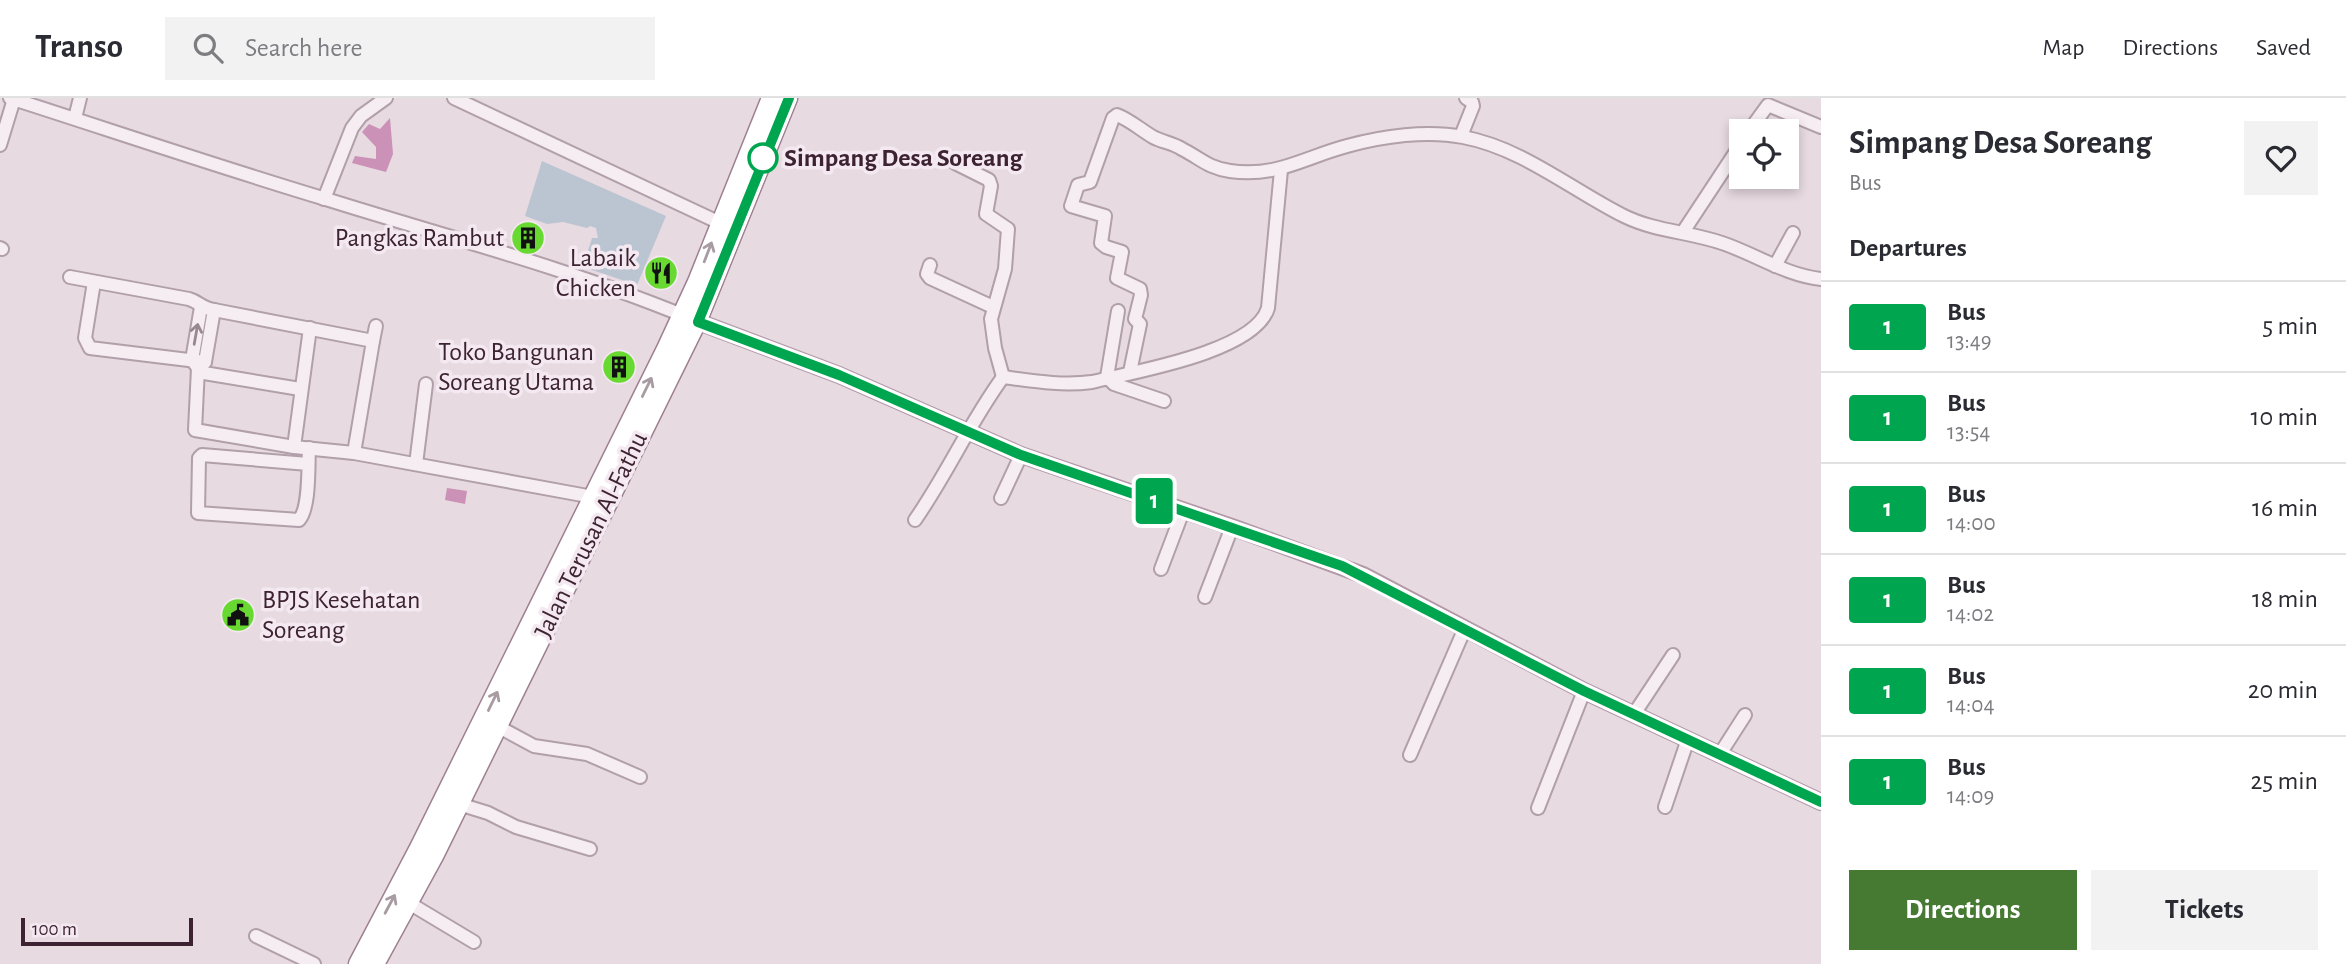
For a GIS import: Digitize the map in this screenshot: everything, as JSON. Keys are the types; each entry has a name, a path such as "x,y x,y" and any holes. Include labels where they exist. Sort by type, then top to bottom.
{"highway":[{"name":"Jalan Terusan Al-Fathu","path":"375,964 459,804 461,782 593,497 690,318 720,223 771,98"},
{"name":"Jalan Terusan Al-Fathu","path":"358,964 461,782 497,726 690,318 788,98"}],"main road":[{"path":"690,318 839,375 1021,455 1363,575 1584,691 1821,802"}],"street":[{"path":"75,118 80,98"},
{"path":"324,199 352,128 361,116 386,98"},
{"path":"454,98 720,223"},
{"path":"1461,136 1473,106 1466,98"},
{"path":"0,145 12,99 324,199 536,262 690,318"},
{"path":"1757,119 1769,105 1821,127"},
{"path":"1130,372 1140,324 1135,319 1140,289 1117,278 1122,252 1101,243 1105,216 1071,206 1078,185 1090,182 1115,116 1155,138 1184,149 1202,163 1227,171 1245,173 1280,170 1360,143 1405,136 1461,136 1510,153 1571,184 1625,217 1723,243 1775,267 1821,279"},
{"path":"1683,232 1729,162"},
{"path":"955,163 989,180 986,214 1008,229 1005,270 993,307 991,327 1003,377"},
{"path":"1003,377 1077,384 1194,358 1248,333 1263,321 1268,308 1280,170"},
{"path":"1775,267 1793,233"},
{"path":"930,265 927,274 930,278 993,307"},
{"path":"70,277 189,299 207,309 373,341"},
{"path":"94,282 85,338 90,348 198,365 300,389"},
{"path":"207,309 198,365 195,430 294,447 354,453 593,497"},
{"path":"1107,377 1118,311"},
{"path":"354,453 376,326"},
{"path":"294,447 310,328"},
{"path":"915,520 989,395 1003,377"},
{"path":"1107,377 1115,384 1164,401"},
{"path":"416,464 426,384"},
{"path":"308,464 202,455 199,458 198,513 299,520 304,513 308,464 309,448"},
{"path":"1001,498 1021,455"},
{"path":"1161,569 1183,511"},
{"path":"1205,597 1232,527"},
{"path":"1410,755 1465,628"},
{"path":"1634,714 1673,654"},
{"path":"1538,808 1584,691"},
{"path":"1720,754 1745,715"},
{"path":"497,726 534,746 587,754 640,777"},
{"path":"1665,807 1688,739"},
{"path":"459,804 488,813 516,827 590,849"},
{"path":"408,903 474,942"},
{"path":"257,936 314,964"}],"shaded area":[{"path":"390,118 393,154 386,172 352,163 355,156 376,159 376,147 362,132 369,124 380,129"},
{"path":"542,161 666,216 637,285 583,267 592,238 598,238 596,228 563,222 547,224 525,216"},
{"path":"447,488 467,491 465,504 445,500"}],"bus line":[{"name":"1","path":"789,98 698,322 839,375 1021,455 1342,566 1584,691 1821,802"}],"place":[{"name":"Simpang Desa Soreang","path":"763,158"},
{"name":"Pangkas Rambut","path":"528,238"},
{"name":"Labaik Chicken","path":"661,273"},
{"name":"Toko Bangunan Soreang Utama","path":"619,367"},
{"name":"BPJS Kesehatan Soreang","path":"238,615"}]}
